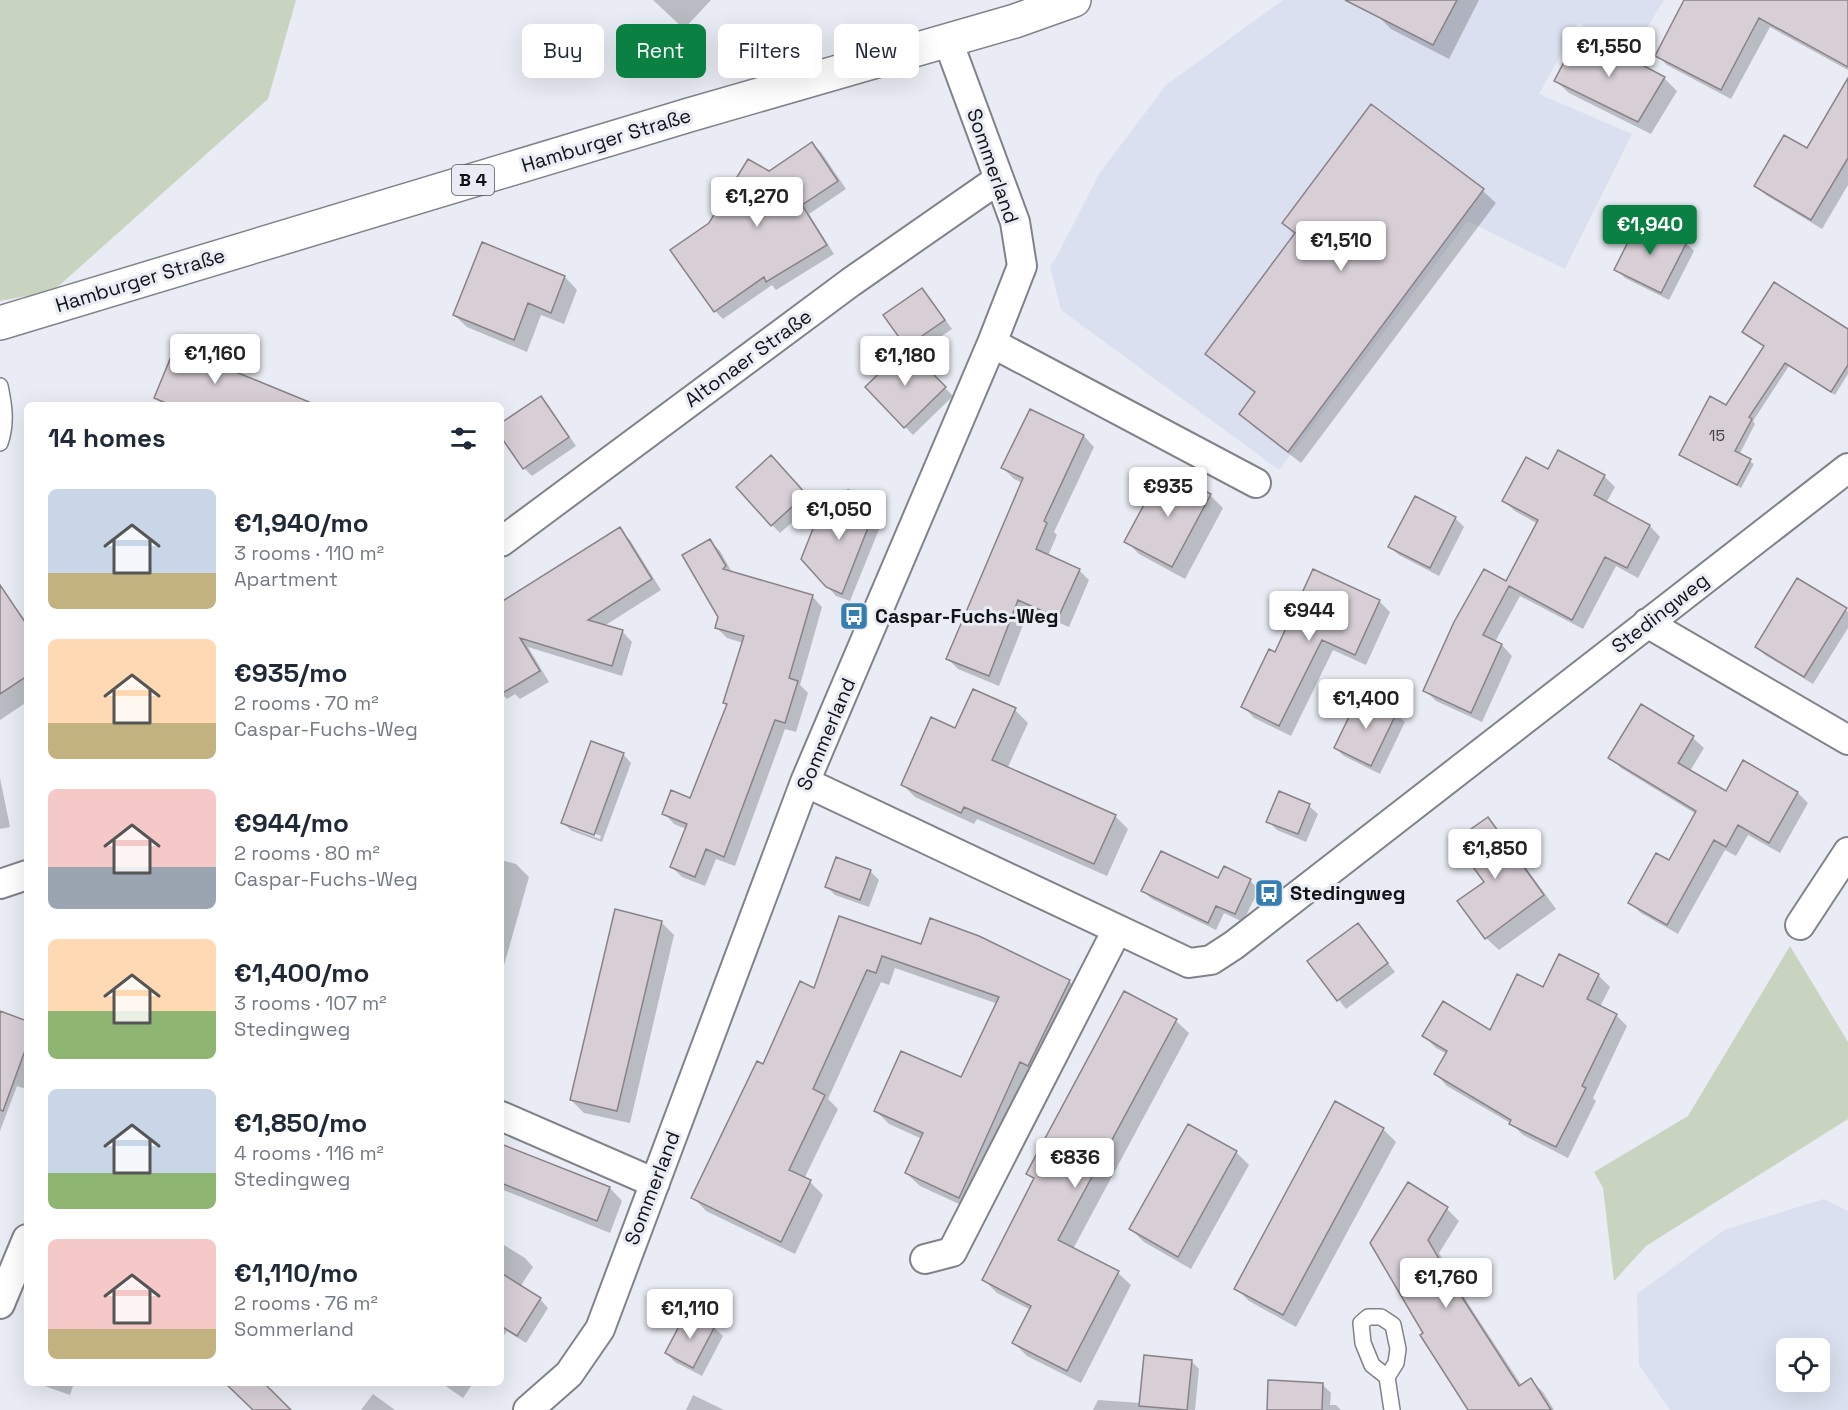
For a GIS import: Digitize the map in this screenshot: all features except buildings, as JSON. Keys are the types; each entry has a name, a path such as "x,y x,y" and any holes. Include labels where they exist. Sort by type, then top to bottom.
{"main road":[{"name":"Hamburger Straße","path":"0,323 689,115 1015,21 1074,0"}],"street":[{"name":"Sommerland","path":"528,1410 569,1374 600,1329 805,782 992,343 1022,266 1015,222 948,41"},
{"name":"Altonaer Straße","path":"504,540 851,282 999,180"},
{"path":"992,343 1256,483"},
{"name":"Stedingweg","path":"805,782 1189,963 1211,960 1234,945 1848,468"},
{"path":"1647,623 1848,740"},
{"path":"1800,925 1848,852"},
{"path":"0,884 24,876"},
{"path":"925,1259 952,1252 1117,930"},
{"path":"504,1117 655,1183"},
{"path":"0,1304 24,1246"}],"lane":[{"path":"0,386 4,432 0,442"},
{"path":"1386,1377 1392,1410"}],"shaded area":[{"path":"1283,0 1664,0 1633,50 1578,23 1539,94 1632,134 1565,269 1468,221 1279,470 1061,310 1050,266 1099,174 1166,85"},
{"path":"1824,1199 1848,1211 1848,1410 1670,1410 1639,1365 1637,1294 1724,1230"}],"green space":[{"path":"0,0 296,0 268,99 53,291 0,301"},
{"path":"1790,946 1848,1042 1848,1119 1646,1246 1614,1281 1603,1188 1594,1172 1688,1116"}],"place":[{"name":"Caspar-Fuchs-Weg","path":"854,616"},
{"name":"Stedingweg","path":"1269,893"}]}
